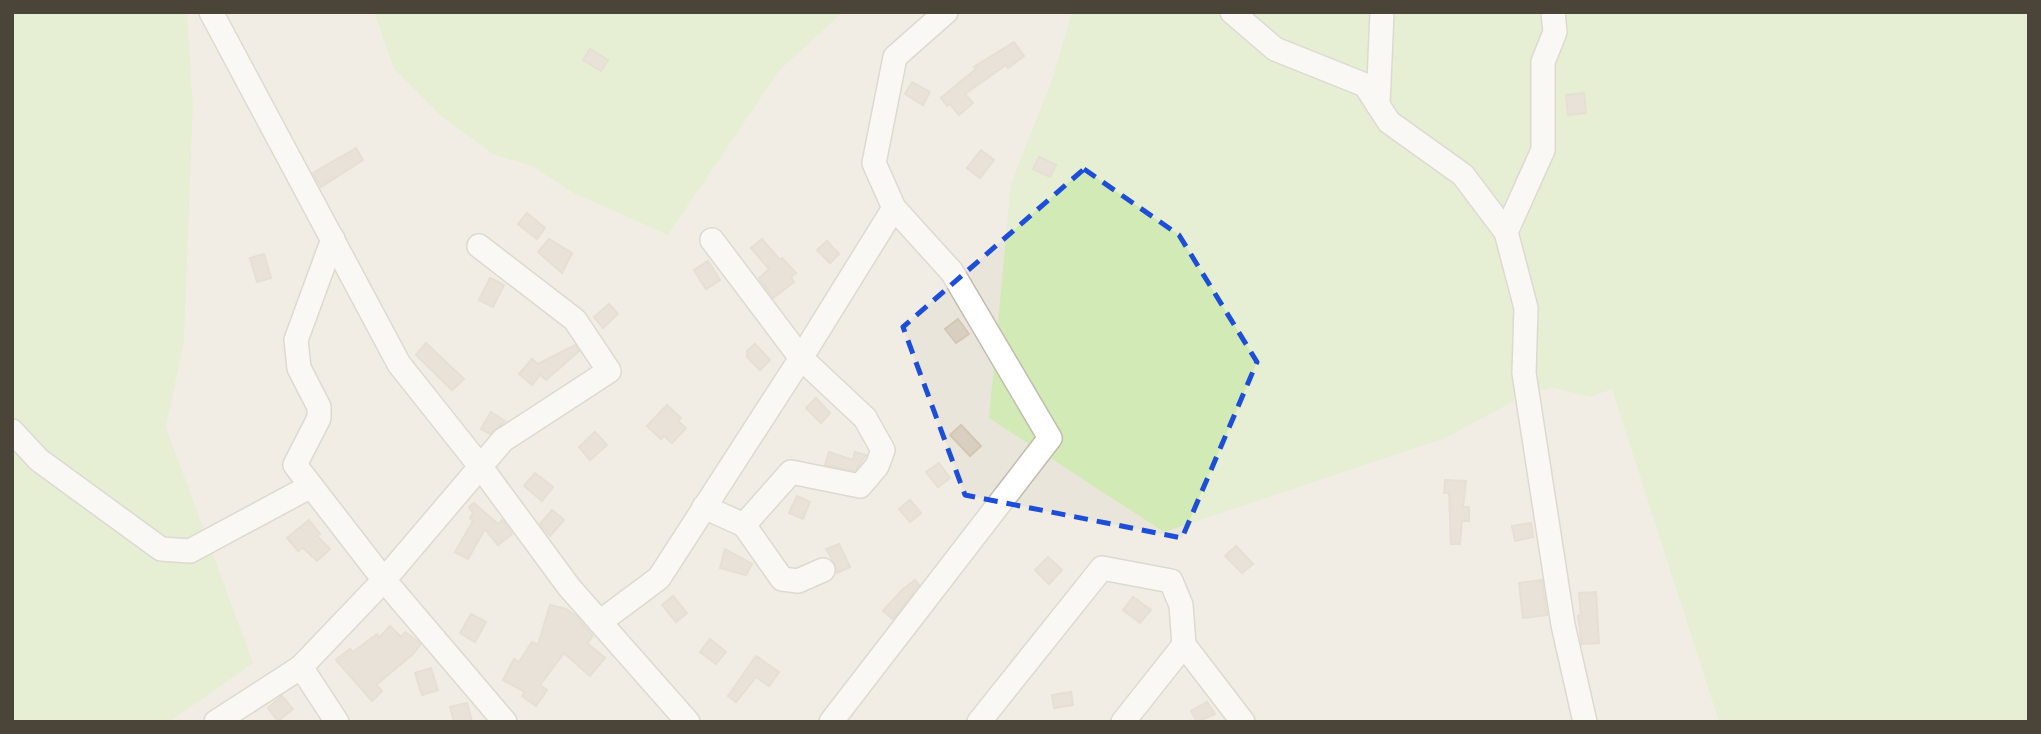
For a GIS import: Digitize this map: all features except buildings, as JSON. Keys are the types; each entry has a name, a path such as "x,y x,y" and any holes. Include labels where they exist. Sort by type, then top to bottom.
{"street":[{"path":"211,12 399,365 480,466 569,587 688,722"},
{"path":"831,722 1050,438 953,272 894,208 874,163 895,57 946,12"},
{"path":"1232,12 1275,49 1365,85 1390,122 1463,175 1506,232 1526,308 1524,373 1563,625 1586,722"},
{"path":"1378,105 1382,12"},
{"path":"1506,232 1543,150 1543,62 1555,32 1553,12"},
{"path":"600,622 659,578 894,208"},
{"path":"333,239 296,340 299,368 319,407 319,418 295,465 384,580 505,722"},
{"path":"712,240 801,358 865,418 883,450 877,466 860,486 791,472 744,525"},
{"path":"216,722 302,667 384,580 503,440 609,372 575,320 480,246"},
{"path":"12,431 39,460 160,550 191,551 311,486"},
{"path":"704,507 744,525 782,579 798,581 822,570"},
{"path":"979,722 1102,568 1171,581 1181,605 1184,645 1242,722"},
{"path":"1123,722 1184,645"},
{"path":"302,667 337,722"}],"highlighted area":[{"path":"1084,169 1179,235 1257,362 1182,538 965,495 903,327"}],"shaded area":[{"path":"187,12 374,12 394,69 441,116 494,155 532,166 575,194 668,235 779,71 843,12 1072,12 1052,80 1527,394 1553,388 1590,397 1612,388 1719,722 169,722 252,662 166,427 184,342 193,107"}],"green space":[{"path":"12,12 187,12 193,106 184,342 166,427 253,663 169,722 12,722"},
{"path":"374,12 843,12 779,71 668,235 575,194 532,166 494,155 441,116 394,69"},
{"path":"1072,12 2029,12 2029,722 1719,722 1612,389 1590,397 1553,388 1527,394 1445,438 1164,532 989,418 1011,184 1052,80"}]}
